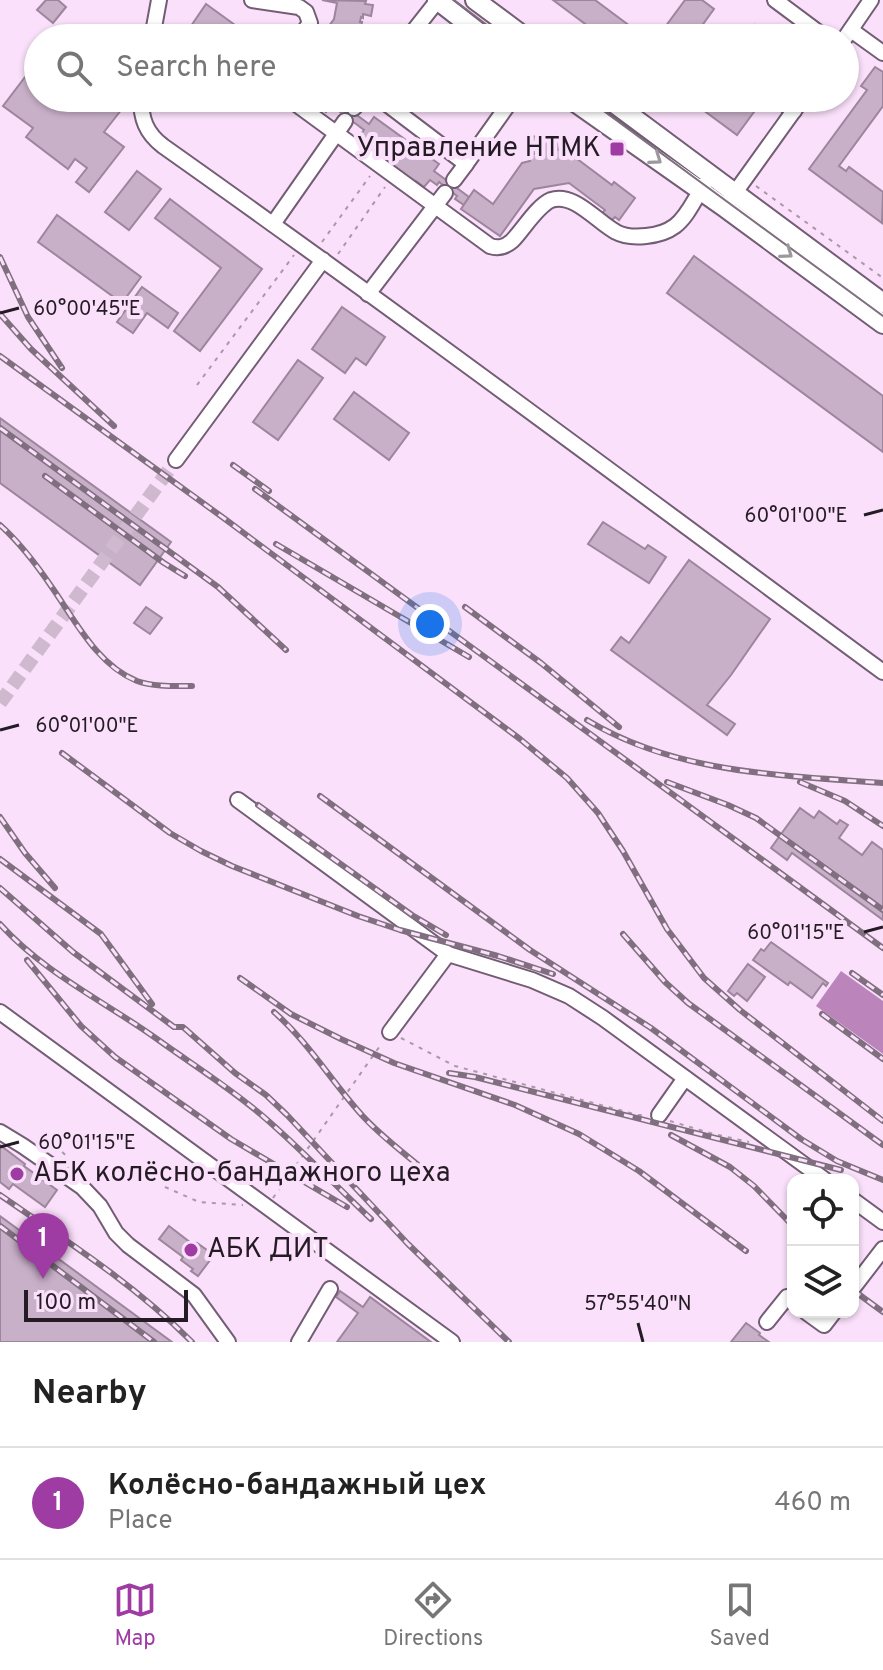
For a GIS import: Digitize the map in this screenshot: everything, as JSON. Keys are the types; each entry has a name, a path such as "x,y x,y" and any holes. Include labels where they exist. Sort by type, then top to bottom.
{"main road":[{"path":"437,0 468,24"},
{"path":"475,0 507,24"},
{"path":"589,112 700,190 735,193 883,324"},
{"path":"626,112 883,303"}],"lane":[{"path":"155,24 159,0"},
{"path":"252,0 299,7 306,12 309,24"},
{"path":"419,24 437,0"},
{"path":"775,0 807,24"},
{"path":"855,24 871,0"},
{"path":"859,40 883,53"},
{"path":"143,112 147,131 153,138 883,672"},
{"path":"307,112 440,199 490,246 497,248 506,246 551,200 566,199 622,234 658,234 675,226 711,175"},
{"path":"397,112 466,164"},
{"path":"454,180 503,112"},
{"path":"735,193 793,112"},
{"path":"273,224 345,121"},
{"path":"368,294 440,199"},
{"path":"176,460 323,260"},
{"path":"238,800 448,954 560,991 603,1018 817,1174"},
{"path":"390,1032 448,954"},
{"path":"0,1012 452,1342"},
{"path":"659,1115 685,1078"},
{"path":"0,1132 82,1187 128,1245 194,1295 228,1342"},
{"path":"859,1204 883,1222"},
{"path":"859,1280 883,1249"},
{"path":"299,1342 330,1289"},
{"path":"767,1322 787,1297"},
{"path":"814,1318 824,1325 829,1318"}],"path":[{"path":"735,193 883,278"},
{"path":"197,385 295,255"},
{"path":"273,1198 390,1032 455,1066 638,1115 659,1115 679,1125 753,1142"},
{"path":"165,1187 199,1202 252,1206"}],"shaded area":[{"path":"841,971 883,1001 883,1054 816,1006"}],"building":[{"path":"46,0 58,0 66,7 53,23 37,10"},
{"path":"322,0 366,1 365,4 373,5 371,16 363,14 362,24 330,24 337,3"},
{"path":"553,0 595,0 627,24 585,24"},
{"path":"685,0 702,0 714,9 703,24 667,24"},
{"path":"206,4 234,24 192,24"},
{"path":"875,67 883,72 883,106 839,166 846,171 849,167 883,192 882,223 809,169 851,112 859,112 859,101 867,90 861,86"},
{"path":"24,78 24,112 120,112 104,132 124,147 89,192 76,182 87,168 75,159 68,169 26,137 33,128 3,106"},
{"path":"340,112 353,112 369,124 374,117 439,164 434,171 469,197 464,205 439,182 437,185 430,180 424,187 415,183 364,147 366,144 358,138 364,130"},
{"path":"706,112 754,112 737,135"},
{"path":"555,133 558,150 563,150 564,156 572,155 635,198 619,220 615,217 612,220 602,213 605,210 569,183 534,189 500,236 461,209 474,190 493,204 522,163 530,161 529,155 534,154 531,137"},
{"path":"137,171 161,189 129,230 105,212"},
{"path":"170,199 262,269 200,351 174,331 221,268 155,218"},
{"path":"57,215 141,277 122,303 38,242"},
{"path":"694,256 883,396 883,452 667,293"},
{"path":"142,287 178,313 168,328 147,313 133,333 117,322"},
{"path":"342,307 385,337 366,365 356,358 345,373 312,349"},
{"path":"298,360 323,378 278,440 253,422"},
{"path":"354,392 409,433 389,460 334,419"},
{"path":"0,418 171,542 140,585 0,483"},
{"path":"603,522 645,549 648,545 666,557 649,583 588,544"},
{"path":"689,560 770,619 707,705 735,724 727,735 611,650 621,637 629,643"},
{"path":"146,607 162,618 150,634 134,623"},
{"path":"800,808 814,818 819,811 837,824 840,820 848,825 839,838 862,855 872,842 883,850 883,920 792,853 787,860 771,848"},
{"path":"771,942 828,983 826,986 823,983 812,998 753,960"},
{"path":"748,964 765,977 747,1001 737,993 734,996 728,991"},
{"name":"АБК колёсно-бандажного цеха","path":"0,1145 57,1190 45,1207 13,1184 9,1189 0,1182"},
{"path":"0,1216 172,1342 0,1342"},
{"name":"АБК ДИТ","path":"169,1226 195,1246 197,1243 214,1255 198,1276 181,1260 183,1257 159,1239"},
{"path":"340,1291 363,1307 370,1297 431,1342 337,1342 358,1313 336,1297"},
{"path":"746,1323 760,1333 769,1342 731,1342"}],"tunnel":[{"path":"0,703 176,460"}],"tram line":[{"path":"454,0 486,24"},
{"path":"605,112 883,316"}],"railway":[{"path":"0,257 28,317 62,368"},
{"path":"0,314 31,349 114,426"},
{"path":"0,356 225,519 520,739 567,778 598,813 667,929 704,978 740,1010 883,1121"},
{"path":"0,428 218,587 286,650"},
{"path":"233,465 269,491"},
{"path":"45,476 185,576"},
{"path":"255,489 883,948"},
{"path":"0,525 34,562 88,640 110,664 144,683 192,686"},
{"path":"276,544 469,657"},
{"path":"465,607 541,663 619,727"},
{"path":"587,720 621,738 693,762 768,774 883,783"},
{"path":"62,753 170,833 232,866 358,916 553,974"},
{"path":"667,782 756,818 883,910"},
{"path":"800,782 845,801 883,826"},
{"path":"320,796 530,950 651,1028 801,1139 837,1161 883,1180"},
{"path":"258,805 412,915 446,935"},
{"path":"0,817 55,888"},
{"path":"0,859 101,934 152,1004"},
{"path":"0,888 73,952 174,1027 183,1027 235,1073 266,1095 408,1244 509,1342"},
{"path":"0,924 55,972 137,1025 252,1107 371,1219"},
{"path":"623,934 688,1003 883,1145"},
{"path":"27,960 81,1026 115,1057 231,1139 347,1207"},
{"path":"852,973 883,995"},
{"path":"240,978 291,1014 341,1039 394,1063 515,1105 579,1134 639,1171 746,1251"},
{"path":"274,1012 298,1036 368,1121 430,1175"},
{"path":"822,1014 883,1059"},
{"path":"449,1073 841,1170"},
{"path":"671,1135 730,1167 787,1220"},
{"path":"0,1195 124,1283 192,1342"},
{"path":"0,1226 154,1342"},
{"path":"859,1294 883,1312"}],"place":[{"name":"Управление НТМК","path":"617,149"},
{"name":"АБК колёсно-бандажного цеха","path":"17,1174"},
{"name":"АБК ДИТ","path":"191,1250"},
{"name":"Колёсно-бандажный цех","path":"43,1279"}]}
